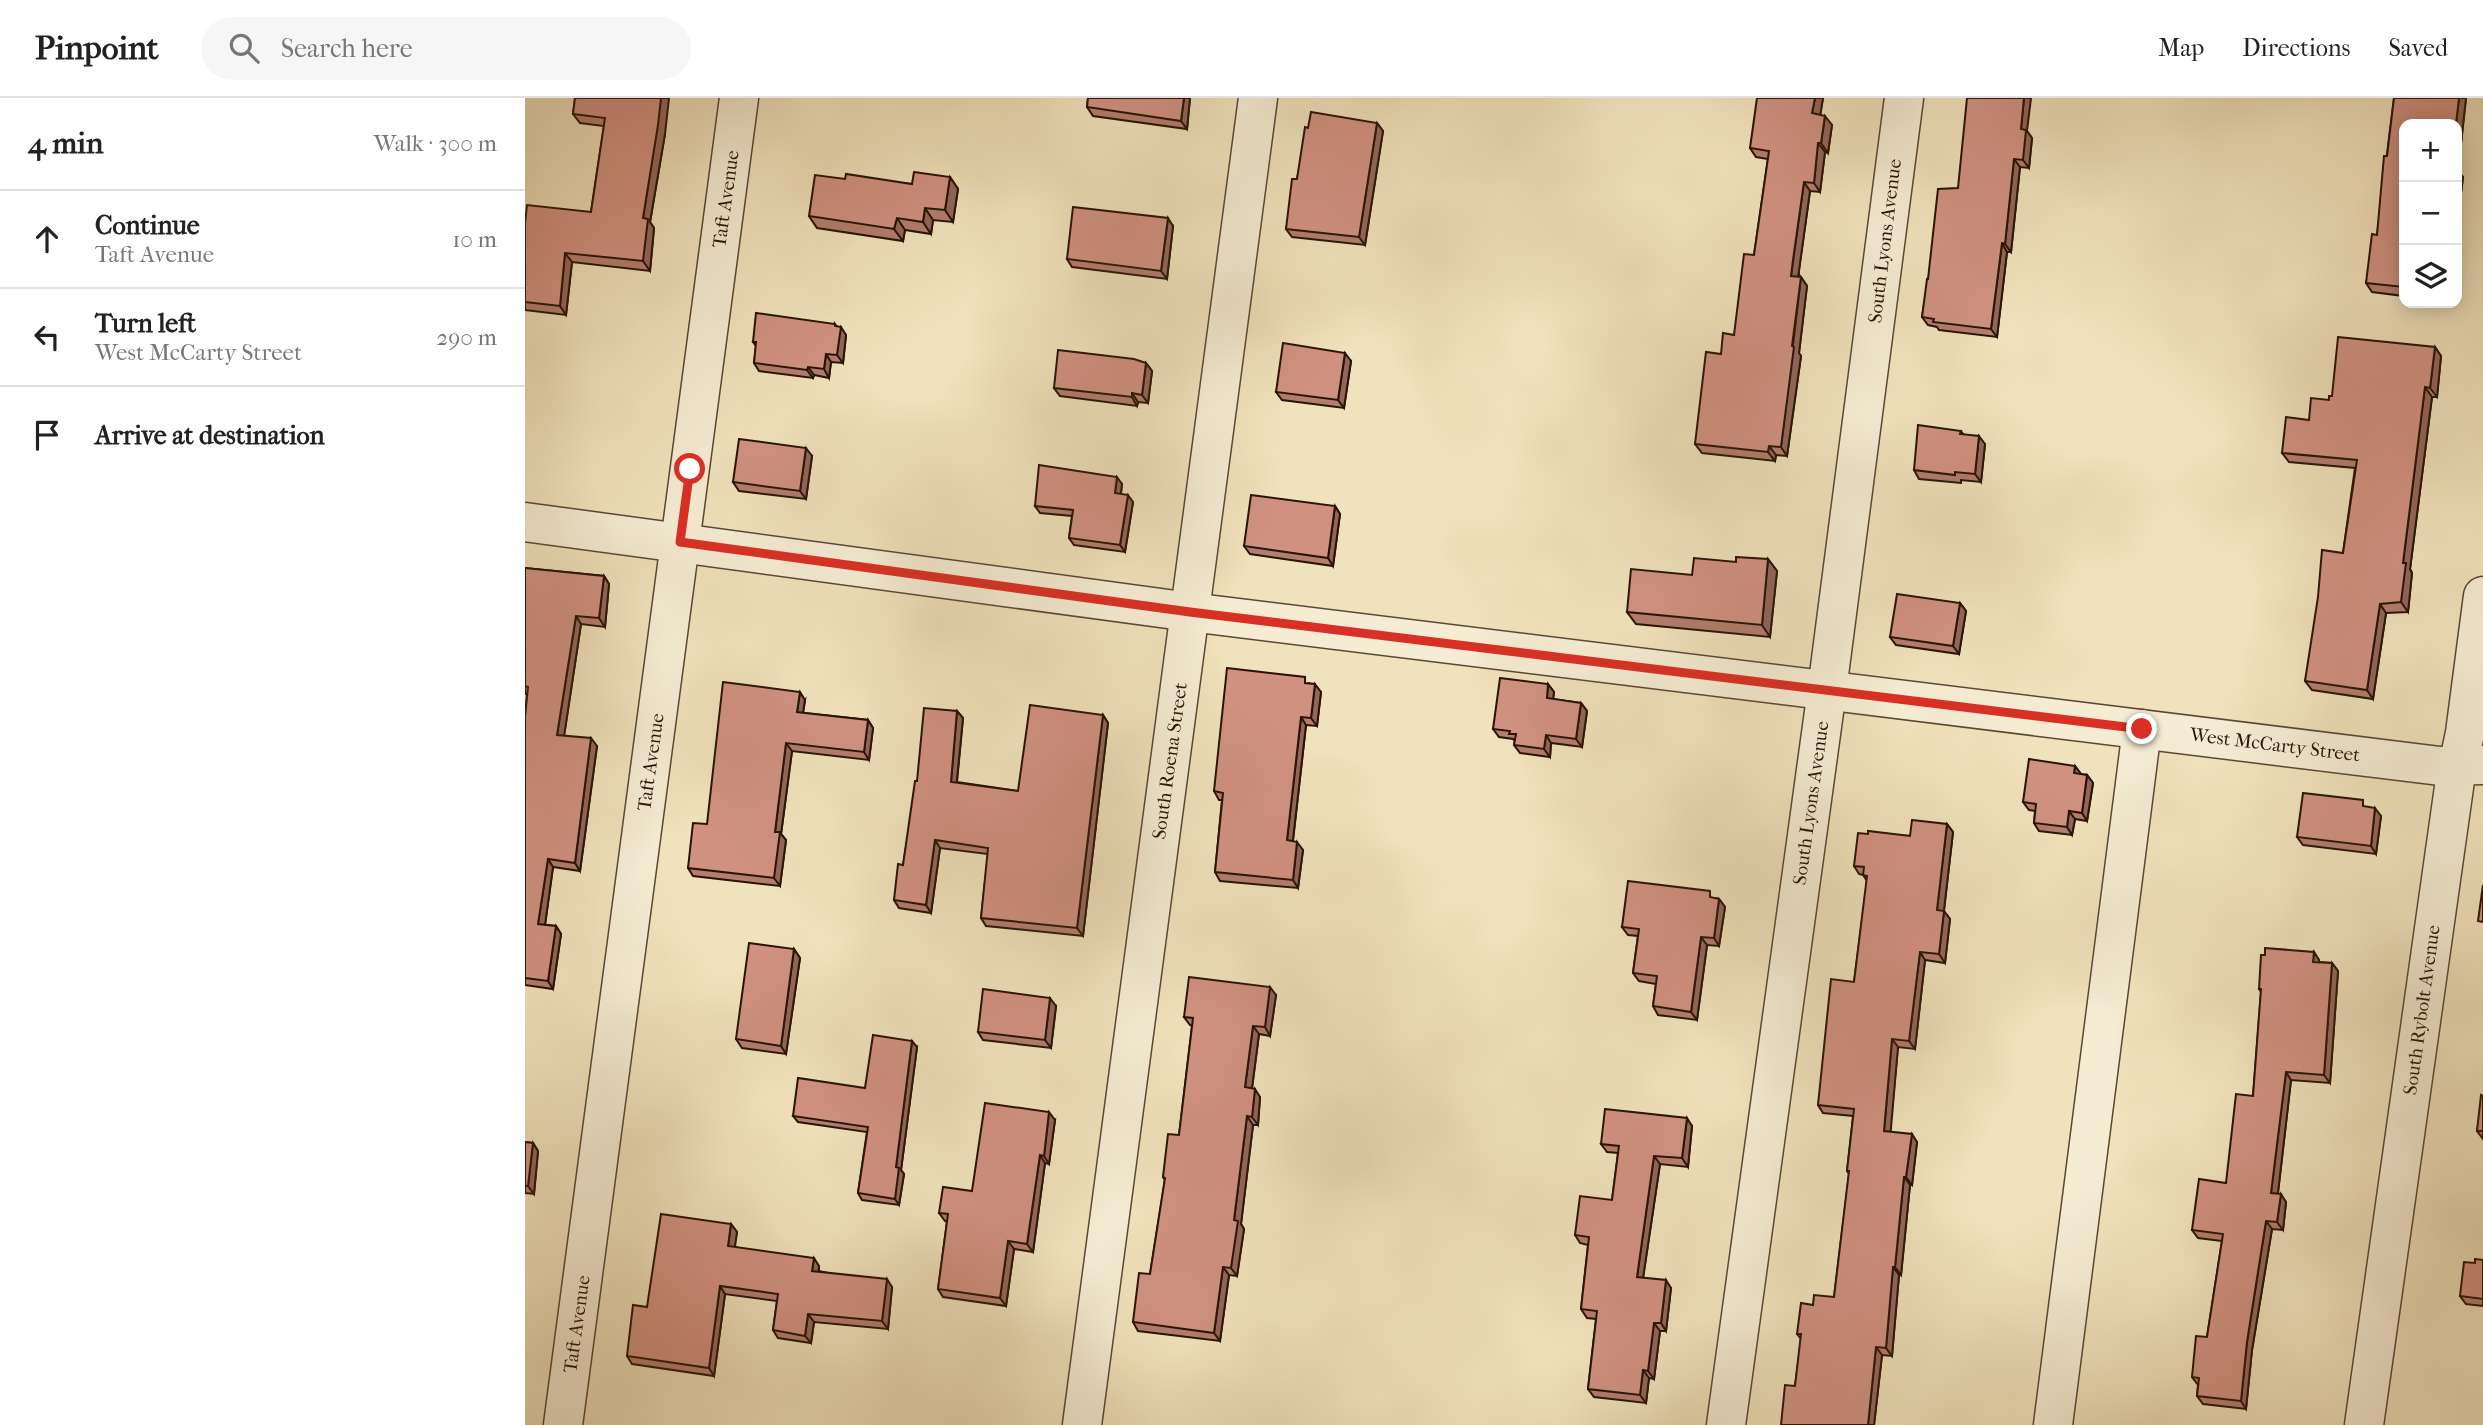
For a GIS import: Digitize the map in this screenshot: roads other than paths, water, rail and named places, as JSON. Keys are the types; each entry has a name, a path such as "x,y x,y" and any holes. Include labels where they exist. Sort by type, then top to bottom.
{"street":[{"name":"Taft Avenue","path":"563,1425 739,98"},
{"name":"South Roena Street","path":"1082,1425 1258,98"},
{"name":"South Lyons Avenue","path":"1726,1425 1827,690 1904,98"},
{"name":"West McCarty Street","path":"525,522 1190,612 2440,766 2471,765"},
{"name":"South Rybolt Avenue","path":"2364,1425 2390,1232 2471,765 2483,596"},
{"path":"2053,1425 2142,729"}]}
